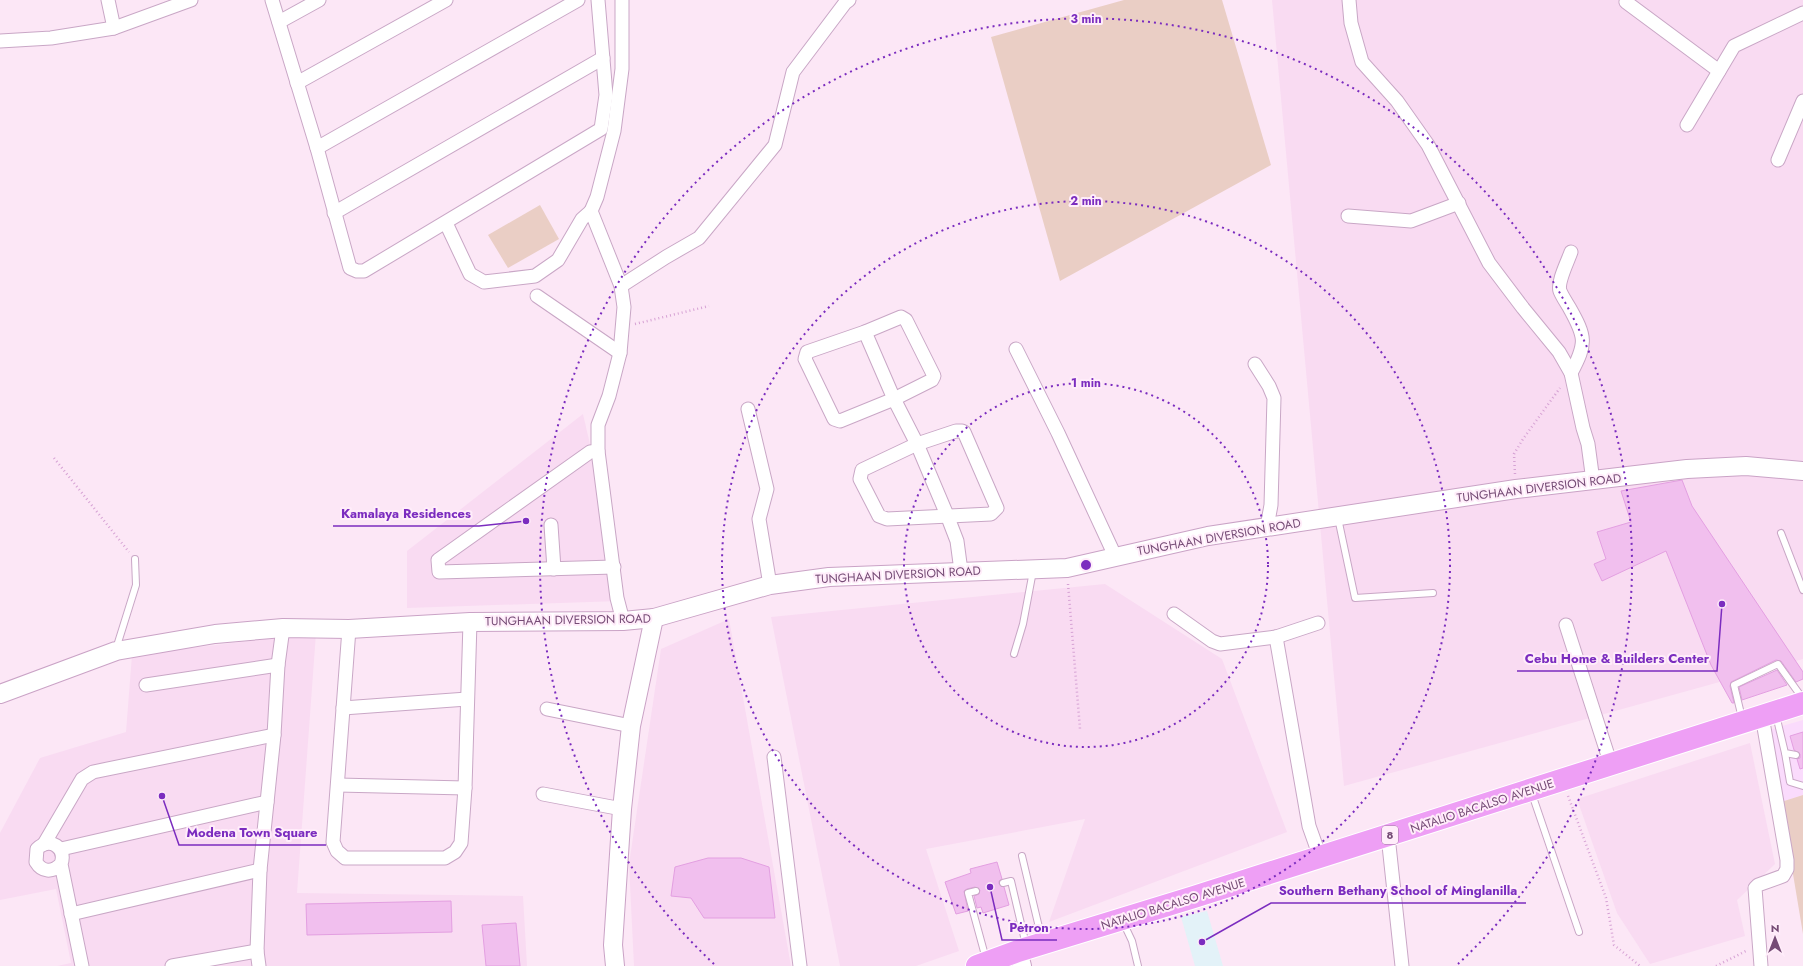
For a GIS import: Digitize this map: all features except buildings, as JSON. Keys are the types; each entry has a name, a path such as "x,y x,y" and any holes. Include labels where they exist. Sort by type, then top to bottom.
{"highway":[{"name":"NATALIO BACALSO AVENUE","path":"982,964 1027,953 1122,920 1803,703"}],"street":[{"path":"108,0 114,28"},
{"path":"0,41 51,38 114,28 191,0"},
{"path":"272,0 317,148 350,268 357,271 364,271 601,129 606,95 598,0"},
{"path":"279,22 319,0"},
{"path":"297,83 446,0"},
{"path":"317,148 578,0"},
{"path":"446,223 470,274 484,282 534,276 558,260 582,219 591,211 597,197 614,131 622,69 622,0"},
{"path":"621,286 666,256 699,238 776,145 793,72 844,3 849,0"},
{"path":"1349,0 1351,23 1362,62 1397,101 1428,145 1490,263 1523,308 1560,352 1571,373 1588,444 1593,481"},
{"path":"1627,0 1626,2 1719,71"},
{"path":"1687,125 1734,46 1803,13"},
{"path":"334,213 603,58"},
{"path":"1778,160 1803,101"},
{"path":"1348,216 1411,221 1459,204"},
{"path":"591,211 621,286 624,307 620,353 609,396 598,425 598,451 617,598 623,621"},
{"path":"1571,252 1560,281 1560,290 1581,328 1583,340 1581,354 1571,373"},
{"path":"536,296 620,353"},
{"path":"898,318 903,318 934,376 930,381 894,399 840,421 834,419 805,359 807,352 865,332 898,318"},
{"path":"865,332 894,399 917,444 947,515 957,541 961,571"},
{"path":"1016,349 1058,433 1115,556"},
{"path":"1255,364 1269,386 1274,398 1271,505 1267,526"},
{"path":"748,409 767,489 759,519 770,585"},
{"path":"962,431 997,508 991,514 884,519 879,516 860,480 862,470 917,444 962,431"},
{"path":"598,451 590,452 438,560 439,572 614,566"},
{"name":"TUNGHAAN DIVERSION ROAD","path":"0,694 116,651 215,634 283,628 349,629 470,622 623,621 654,618 770,585 829,577 1067,568 1208,536 1516,489 1687,469 1746,466 1803,470"},
{"path":"551,526 554,569"},
{"path":"1174,614 1216,643 1276,638 1318,623"},
{"path":"615,966 612,945 622,809 631,726 654,618"},
{"path":"349,629 333,842 337,851 345,858 445,858 454,852 461,843 465,788 470,622"},
{"path":"1566,625 1611,765"},
{"path":"258,966 257,951 260,870 274,735 278,665 283,628"},
{"path":"1276,638 1309,826 1320,857"},
{"path":"146,685 278,665"},
{"path":"343,708 467,699"},
{"path":"547,709 631,726"},
{"path":"1760,717 1787,860 1787,869 1783,876 1758,885 1755,888 1762,966"},
{"path":"44,844 53,844 60,849 62,859 60,864 54,870 45,870 38,865 36,862 36,853 40,846 44,844 82,779 93,772 274,735"},
{"path":"774,758 800,966"},
{"path":"338,785 465,788"},
{"path":"543,794 622,809"},
{"path":"60,849 267,802"},
{"path":"1388,836 1402,966"},
{"path":"60,864 82,966"},
{"path":"71,914 260,870"},
{"path":"172,966 257,951"}],"lane":[{"path":"1338,516 1355,598 1433,593"},
{"path":"1781,533 1803,590"},
{"path":"116,651 136,585 135,559"},
{"path":"1014,654 1023,624 1034,570"},
{"path":"1803,699 1778,664 1734,685 1760,717 1784,753 1790,782 1803,786"},
{"path":"1784,753 1796,755"},
{"path":"1531,790 1579,932"},
{"path":"1022,856 1027,953"},
{"path":"1003,883 1011,881 1027,953"},
{"path":"976,891 968,893 982,964"},
{"path":"1122,920 1132,941 1138,966"}],"path":[{"path":"623,327 709,306"},
{"path":"1516,489 1514,454 1571,373"},
{"path":"54,458 135,559"},
{"path":"1067,568 1080,728"},
{"path":"1562,781 1606,898 1614,945 1640,966"},
{"path":"1716,966 1760,945"}],"shaded area":[{"path":"1124,0 1222,0 1271,165 1060,281 991,37"},
{"path":"1272,0 1803,0 1803,659 1344,786"},
{"path":"540,205 559,239 508,268 488,235"},
{"path":"583,414 601,492 620,601 407,608 407,551"},
{"path":"1105,584 1222,659 1287,832 1049,922 1085,819 926,849 959,951 916,966 840,966 771,617"},
{"path":"729,619 791,966 634,966 629,864 661,649"},
{"path":"316,633 297,893 523,896 527,966 57,966 71,963 56,889 0,900 0,833 40,758 126,732 132,655"},
{"path":"1803,720 1803,795 1781,802 1769,730"},
{"path":"1750,743 1775,864 1737,900 1745,936 1650,964 1617,913 1577,799"},
{"path":"1803,795 1803,934 1781,802"},
{"path":"1207,911 1223,966 1195,966 1181,917"}],"place":[{"name":"Kamalaya Residences","path":"526,521"},
{"name":"Cebu Home & Builders Center","path":"1722,604"},
{"name":"Modena Town Square","path":"162,796"},
{"name":"Petron","path":"990,887"},
{"name":"Southern Bethany School of Minglanilla","path":"1202,942"}]}
